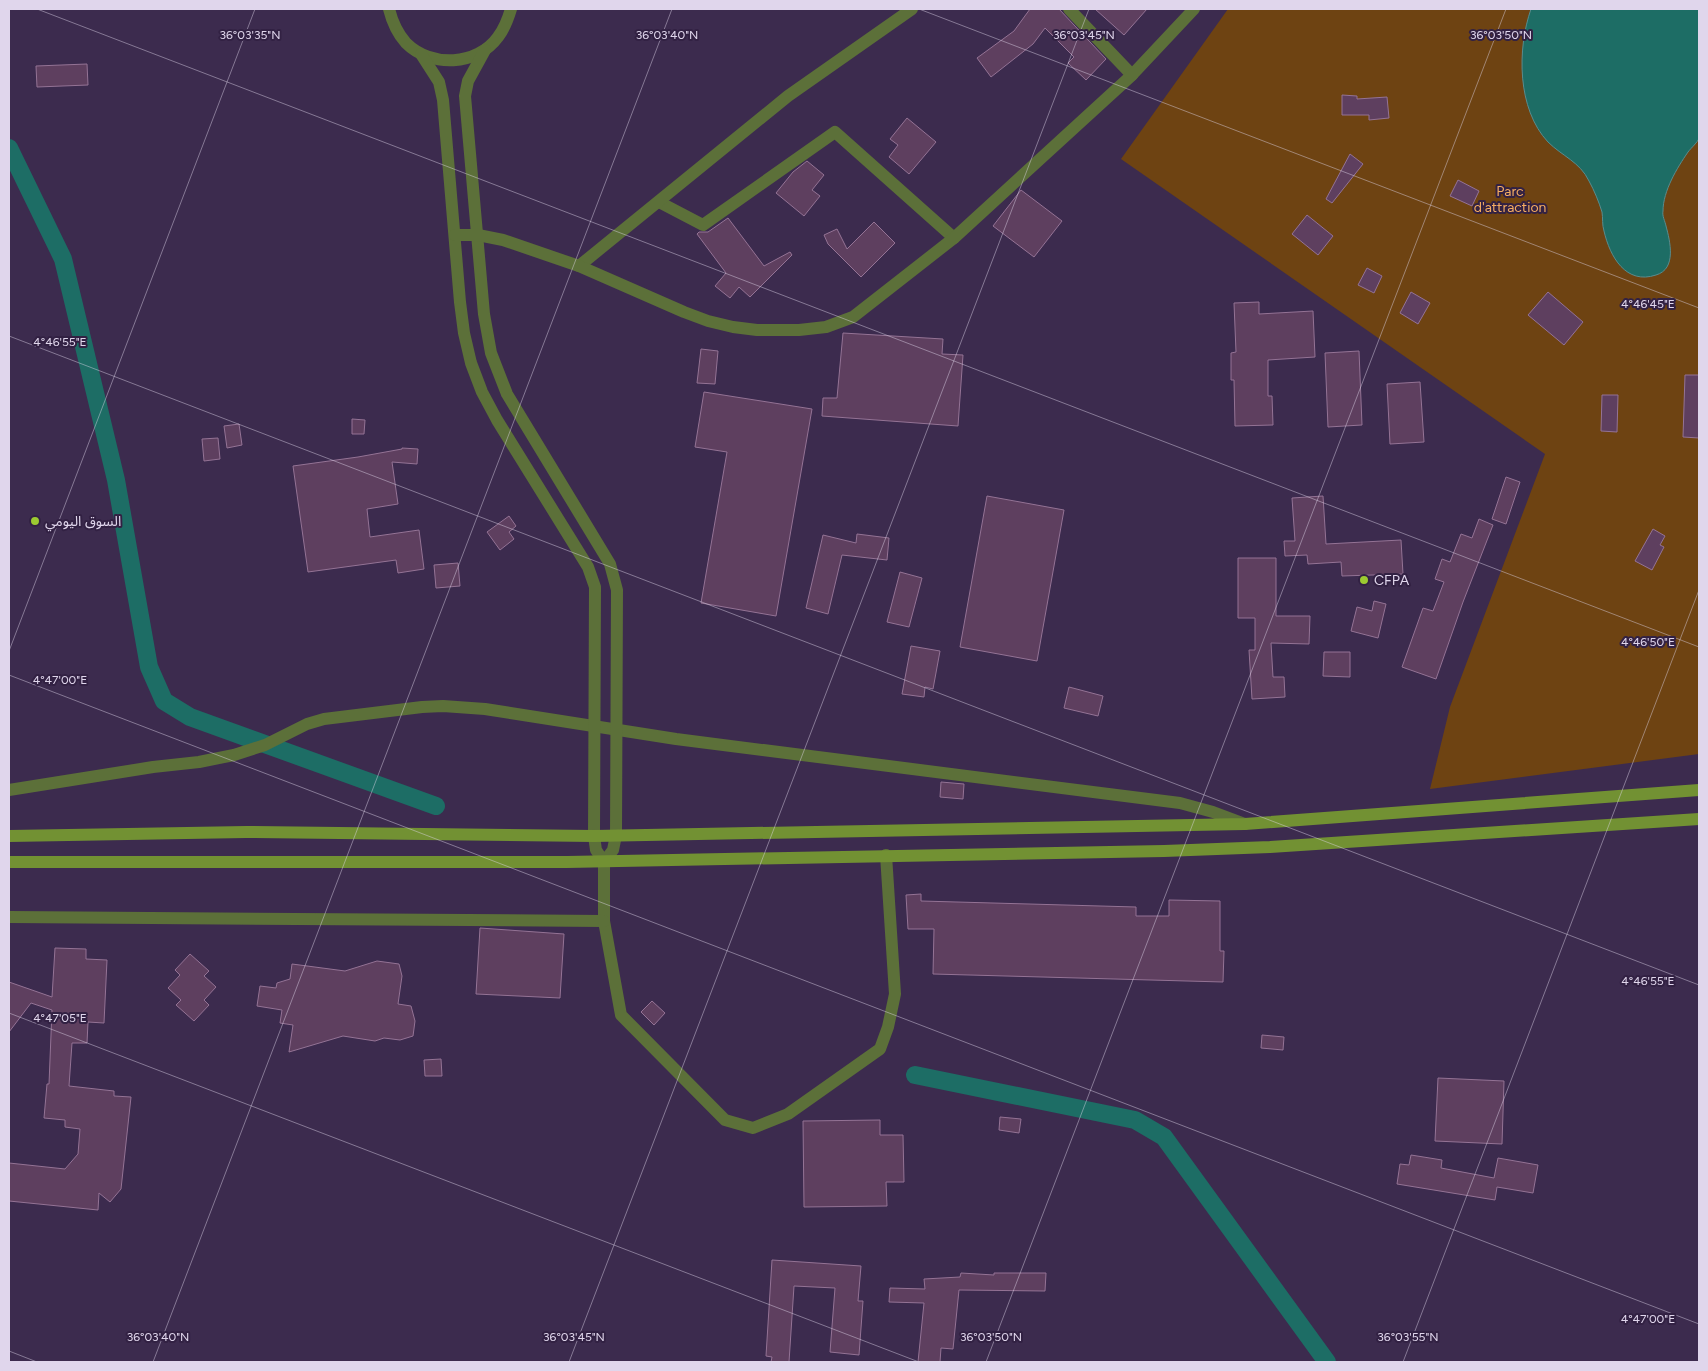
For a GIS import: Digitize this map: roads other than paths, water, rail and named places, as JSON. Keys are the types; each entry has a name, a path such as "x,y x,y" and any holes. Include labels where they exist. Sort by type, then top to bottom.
{"main road":[{"path":"9,836 246,832 594,836 1245,824 1699,790"},
{"path":"9,862 604,862 1226,849 1699,819"}],"street":[{"path":"389,9 395,27 406,43 421,54 442,61 465,59 485,50"},
{"path":"510,9 506,24 498,38 485,50 471,74 466,96 487,334 498,374 518,413 531,431 604,553 614,576 617,596 616,835 612,850 604,862"},
{"path":"580,266 788,96 912,9"},
{"path":"1069,9 1132,75"},
{"path":"455,235 478,235 503,240 580,266 708,321 757,330 799,330 826,327 853,317 954,238 1132,75 1194,9"},
{"path":"421,54 436,77 442,94 464,333 471,363 482,392 497,420 592,577 596,597 594,836 596,850 604,862 604,921 621,1015 725,1120 753,1128 788,1114 880,1049 888,1027 895,994 886,856"},
{"path":"659,202 703,225 835,132 954,238"},
{"path":"9,790 153,767 199,762 234,755 265,744 307,724 340,716 443,706 486,709 676,739 1180,803 1213,812 1245,824"},
{"path":"9,917 604,921"}],"waterway":[{"path":"9,148 63,259 116,480 149,667 164,701 190,717 436,806"},
{"path":"915,1075 1135,1120 1164,1137 1327,1362"}],"place":[{"name":"السوق اليومي","path":"35,521"},
{"name":"CFPA","path":"1364,580"}],"park label":[{"name":"Parc d'attraction","path":"1510,200"}]}
